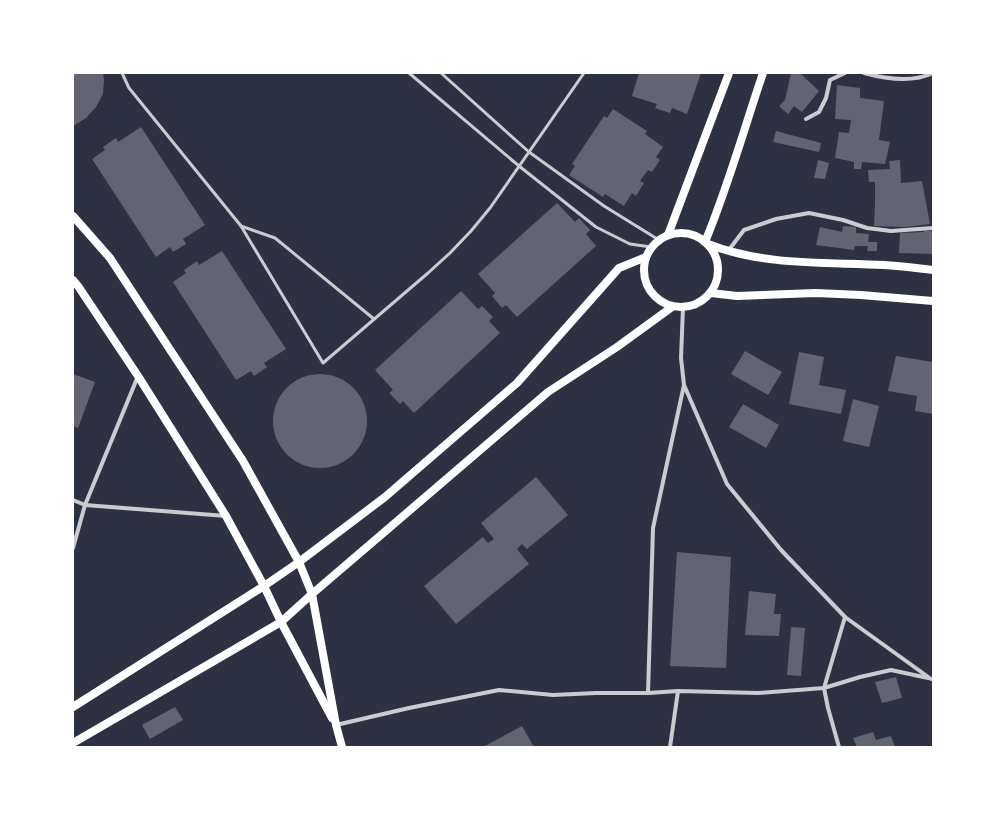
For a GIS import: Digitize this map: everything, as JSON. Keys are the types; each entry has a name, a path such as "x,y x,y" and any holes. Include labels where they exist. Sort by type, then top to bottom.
{"main road":[{"path":"668,235 728,73"},
{"path":"707,243 763,73"},
{"path":"73,216 110,258 243,461 298,562 312,594 336,725 342,747"},
{"path":"707,243 714,253 718,263 719,274 711,293 703,301 694,306 683,308 672,307 662,303 648,288 644,278 646,257 651,247 659,240 668,235 679,233 690,234 707,243 728,251 750,256 780,260 885,265 933,270"},
{"path":"73,707 264,586 385,497 517,383 619,268 646,257"},
{"path":"73,280 138,376 226,516 336,725"},
{"path":"711,293 738,296 816,293 933,301"},
{"path":"73,743 281,622 548,392 672,307"}],"street":[{"path":"806,119 819,112 826,98 830,80 845,73"},
{"path":"864,73 881,78 902,79 927,76 933,73"},
{"path":"728,251 744,230 776,219 809,213 843,220 867,228 891,231 933,228"},
{"path":"683,308 681,358 684,385 726,484 781,550 845,617 932,679"},
{"path":"73,548 85,505 138,376"},
{"path":"648,693 653,528 684,385"},
{"path":"73,500 85,505 226,516"},
{"path":"840,747 828,708 824,688 845,617"},
{"path":"336,725 409,708 499,690 553,695 678,691 758,693 824,688 860,677 891,670 932,679"},
{"path":"670,747 678,691"}],"lane":[{"path":"122,73 129,88 241,226 323,363 428,273 466,236 490,208 584,73"},
{"path":"409,73 519,166 596,227 630,244 651,247"},
{"path":"441,73 529,152 604,206 659,240"},
{"path":"241,226 275,238 374,319"}],"building":[{"path":"73,73 103,73 104,79 103,94 96,107 86,118 73,126"},
{"path":"639,73 701,73 687,114 672,108 670,113 655,108 657,104 632,96"},
{"path":"791,73 800,73 819,91 802,112 794,106 788,114 779,106 785,100"},
{"path":"837,85 860,88 860,98 884,101 879,140 890,142 885,164 862,162 861,169 854,169 854,162 835,158 839,132 849,133 851,120 835,119"},
{"path":"613,109 647,131 645,134 663,147 656,157 660,160 652,172 648,170 640,181 644,183 636,196 632,193 624,206 605,194 603,197 569,175 575,166 572,164 604,116 607,118"},
{"path":"141,127 205,225 183,239 186,244 173,252 170,247 156,257 92,159 105,150 103,147 116,138 118,142"},
{"path":"776,131 821,143 819,152 773,142"},
{"path":"818,160 829,163 825,179 814,178"},
{"path":"900,160 901,183 922,181 930,224 906,227 874,226 875,182 869,182 868,170 890,169 889,161"},
{"path":"557,203 575,222 579,218 590,230 586,234 596,246 517,317 506,305 502,308 492,296 495,293 478,274"},
{"path":"843,226 856,227 856,233 869,234 868,242 877,242 877,251 867,251 868,246 855,246 854,250 816,245 820,227 842,232"},
{"path":"933,231 933,254 899,253 900,233"},
{"path":"222,251 286,349 264,363 267,367 254,376 251,371 236,380 173,282 186,273 184,270 197,261 199,265"},
{"path":"461,291 478,309 482,306 493,317 489,321 500,333 414,413 403,401 400,404 389,393 393,390 375,370"},
{"path":"745,351 782,372 768,395 731,374"},
{"path":"799,352 824,357 819,385 846,390 841,414 789,404"},
{"path":"896,356 933,362 933,414 915,411 917,396 888,391"},
{"path":"73,374 95,382 78,428 73,426"},
{"path":"320,374 338,377 353,388 364,403 367,421 364,439 353,454 338,465 320,468 302,465 287,454 276,439 273,421 276,403 287,388 302,377"},
{"path":"853,399 879,406 869,447 843,441"},
{"path":"743,404 779,425 766,448 729,427"},
{"path":"536,477 568,515 527,549 522,544 517,549 529,564 456,624 424,586 483,537 488,543 494,539 481,523"},
{"path":"677,552 731,557 726,668 670,666"},
{"path":"749,591 776,594 774,614 781,614 779,636 745,635"},
{"path":"791,627 805,628 801,676 787,675"},
{"path":"896,677 902,698 882,703 875,682"},
{"path":"175,707 183,720 150,739 142,725"},
{"path":"522,726 534,747 483,747"},
{"path":"873,732 876,740 891,736 895,747 857,747 853,738"}]}
